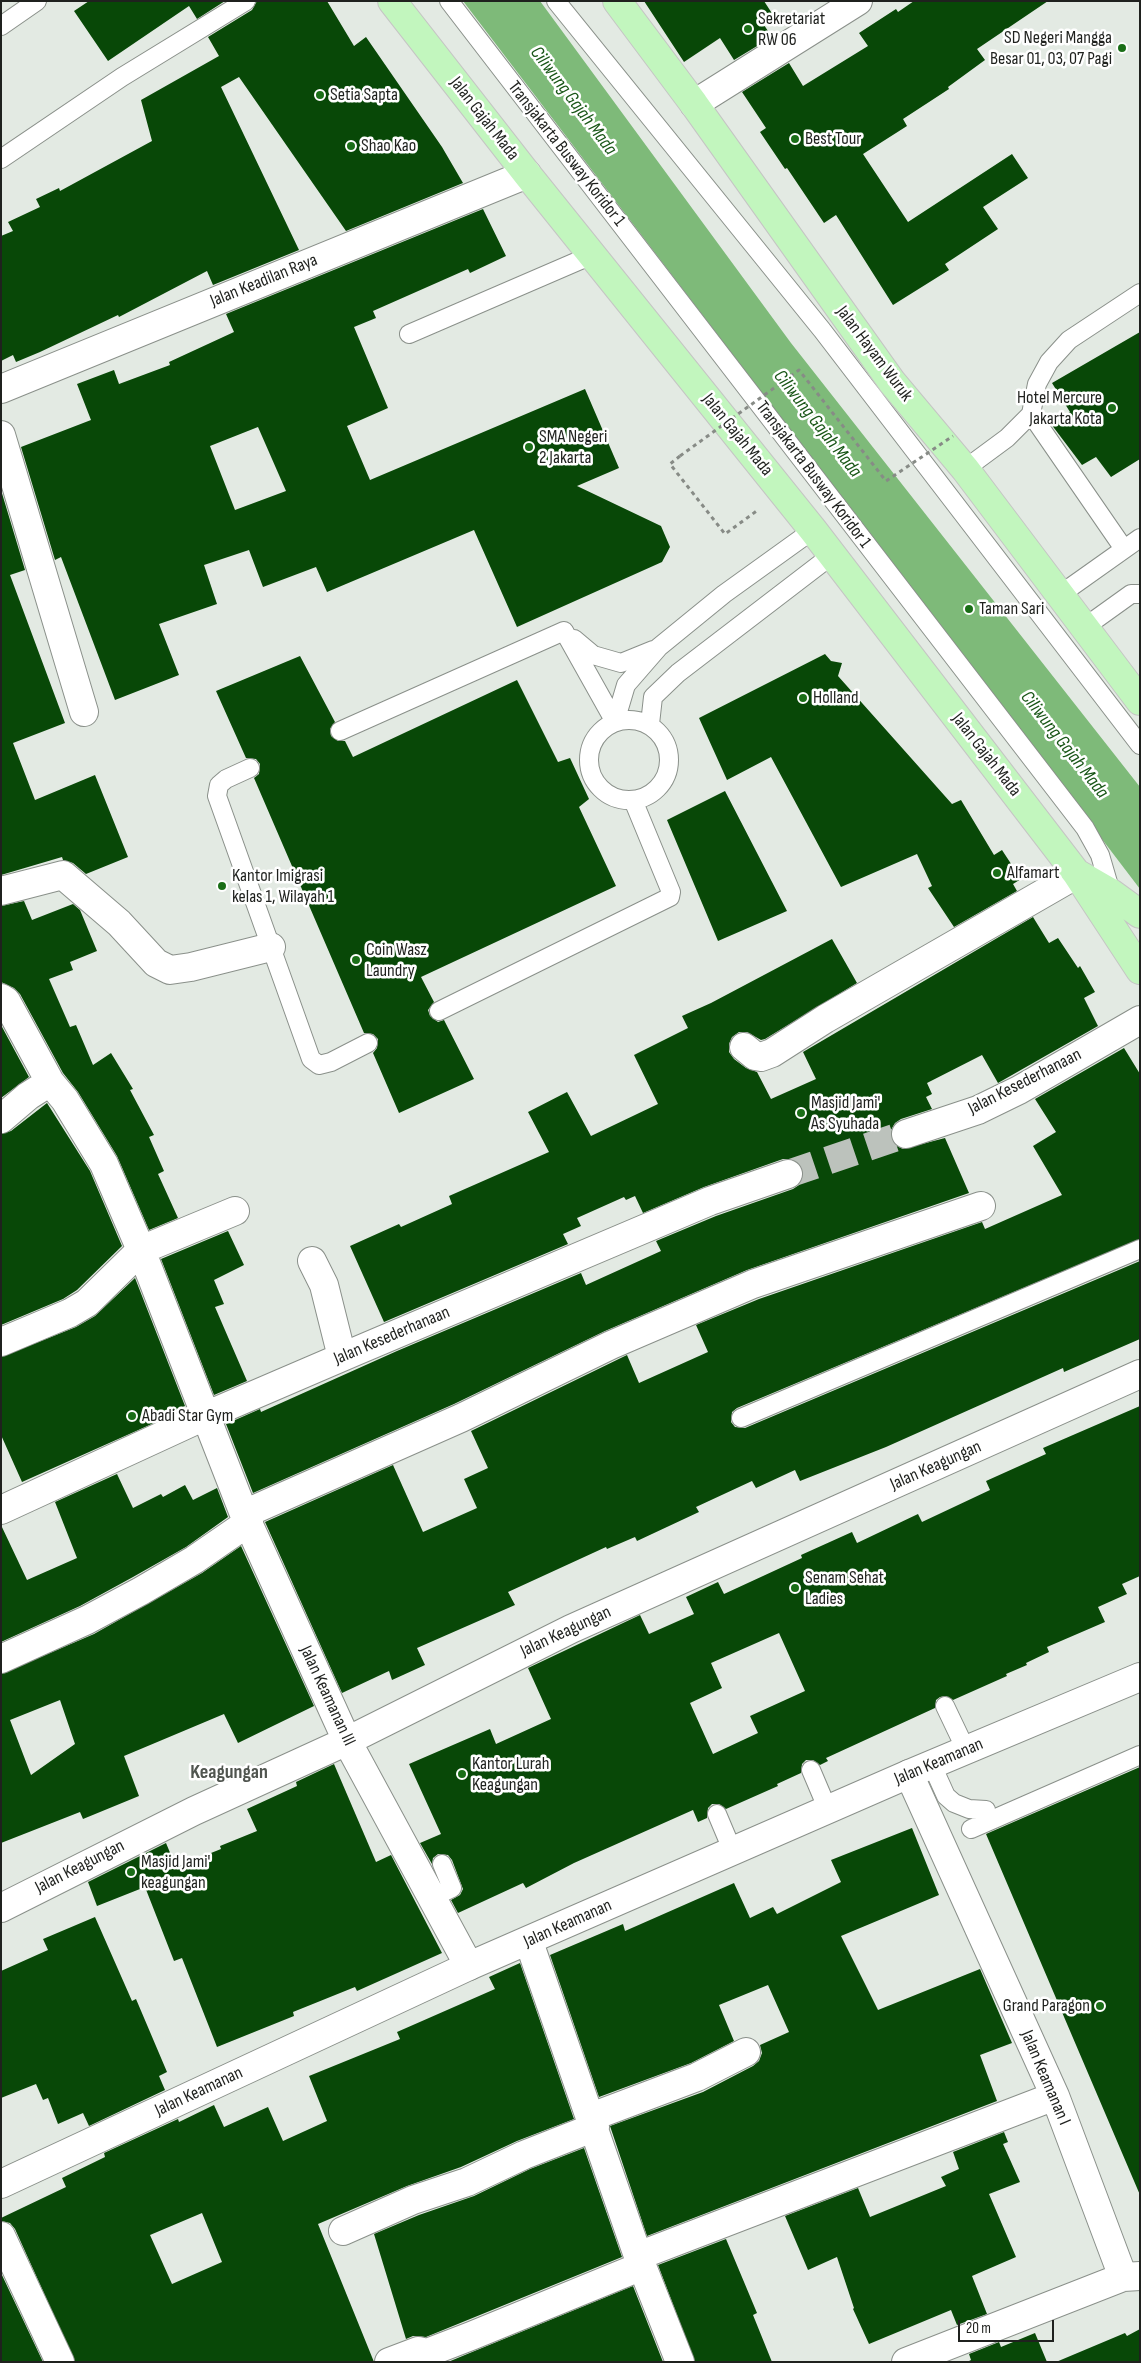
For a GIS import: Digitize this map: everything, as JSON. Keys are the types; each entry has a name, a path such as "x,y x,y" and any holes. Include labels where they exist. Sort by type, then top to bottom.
{"main road":[{"name":"Jalan Gajah Mada","path":"392,1 527,174 813,530 1076,874 1140,969"},
{"name":"Jalan Hayam Wuruk","path":"617,1 694,104 892,382 965,470 1085,627 1137,690"},
{"name":"Jalan Gajah Mada","path":"1076,874 1111,893 1140,914"}],"street":[{"path":"694,104 858,1"},
{"name":"Jalan Keadilan Raya","path":"1,389 527,174"},
{"path":"1,435 84,712"},
{"path":"744,1047 755,1056 761,1057 772,1053 825,1019 1076,874"},
{"path":"1,891 63,875 119,923 156,963 170,970 192,968 271,947"},
{"name":"Jalan Keamanan III","path":"1,998 6,1001 50,1082 65,1100 104,1164 141,1250 192,1378 205,1416 247,1518 346,1741 468,1966"},
{"name":"Jalan Kesederhanaan","path":"906,1134 978,1110 1019,1090 1140,1020"},
{"path":"1,1120 28,1096 50,1082"},
{"name":"Jalan Kesederhanaan","path":"1,1510 205,1416 710,1201 788,1174"},
{"path":"1,1659 87,1620 141,1591 194,1560 247,1518 461,1418 611,1345 753,1284 980,1206"},
{"path":"1,1342 70,1313 88,1303 141,1250 234,1211"},
{"path":"312,1261 324,1286 342,1358"},
{"name":"Jalan Keagungan","path":"1,1908 185,1815 346,1741 571,1629 1140,1374"},
{"name":"Jalan Keamanan","path":"1,2184 468,1966 529,1942 966,1750 1140,1677"},
{"name":"Jalan Keamanan I","path":"921,1770 1131,2276"},
{"path":"529,1942 640,2261 680,2362"},
{"path":"343,2231 413,2200 467,2182 593,2122 696,2077 746,2052"},
{"path":"389,2362 418,2351 427,2353 454,2343 640,2261 1055,2096"},
{"path":"1,2236 60,2362"},
{"path":"906,2362 1131,2276"}],"lane":[{"path":"1,26 37,1"},
{"path":"1,159 122,77 246,1"},
{"name":"Transjakarta Busway Koridor 1","path":"449,1 1084,828 1100,856 1126,940 1140,969"},
{"path":"556,1 822,330 1140,745"},
{"path":"409,334 592,255"},
{"path":"965,470 1007,438 1031,414 1038,384 1049,362 1069,340 1140,293"},
{"path":"1031,414 1124,549"},
{"path":"615,722 626,685 658,647 724,594 813,530"},
{"path":"1061,594 1140,538"},
{"path":"650,724 653,697 678,673 832,555"},
{"path":"1085,627 1131,594 1140,594"},
{"path":"340,731 558,631 564,630 594,655 620,663 658,647"},
{"path":"567,634 615,722"},
{"path":"658,647 678,673"},
{"path":"636,720 650,724 667,743 670,756 669,768 664,780 656,791 645,797 633,800 610,796 601,789 590,769 588,758 591,746 600,732 615,722 636,720"},
{"path":"250,768 226,779 219,786 217,796 311,1059 319,1065 331,1062 368,1043"},
{"path":"439,1011 670,898 671,892 633,800"},
{"path":"741,1418 1140,1248"},
{"path":"945,1706 966,1750"},
{"path":"971,1829 1140,1755"},
{"path":"811,1770 828,1810"},
{"path":"921,1770 954,1803 969,1810 986,1810"},
{"path":"717,1814 733,1852"},
{"path":"432,1898 452,1888 442,1864"}],"path":[{"path":"783,493 725,534 670,464 799,370 886,481 953,436"}],"water":[{"name":"Ciliwung Gajah Mada","path":"463,1 540,1 791,343 1140,787 1140,889"}],"building":[{"path":"89,1 225,1 197,19 189,6 108,61 74,11"},
{"path":"257,1 327,1 354,46 366,37 442,147 463,183 346,231 239,77 221,87 299,250 213,285 207,271 119,317 118,315 40,352 16,362 13,355 1,361 1,236 13,231 8,222 40,207 36,199 59,188 60,191 152,141 141,100 219,56 208,37 252,10"},
{"path":"644,1 764,1 775,18 764,25 772,37 734,60 720,38 684,62"},
{"path":"914,1 1048,1 977,49 985,60 948,87 949,89 903,119 907,126 863,154 908,222 1012,154 1028,178 983,207 998,229 945,264 949,270 893,305 836,215 824,223 787,168 785,169 760,132 766,128 742,92 789,63 803,86 868,46 859,33 896,9 898,12"},
{"path":"483,209 506,256 470,273 468,269 373,311 376,318 354,327 388,408 347,426 370,480 585,389 619,468 577,486 661,526 670,547 662,562 517,627 474,530 327,592 316,567 263,587 249,550 204,565 217,604 159,624 179,675 115,700 61,557 55,560 21,447 91,420 77,384 114,370 119,384 170,365 169,362 234,332 226,314","holes":["258,427 286,491 235,510 210,446"]},
{"path":"1140,332 1140,459 1111,477 1096,457 1082,465 1051,424 1070,412 1052,383"},
{"path":"1,490 25,570 10,575 65,723 13,743 35,800 95,775 128,857 86,874 73,863 63,860 62,857 1,875"},
{"path":"825,654 831,661 842,663 838,676 952,804 961,800 994,855 1002,850 1021,879 1013,884 1017,891 954,927 928,888 932,886 917,854 841,887 771,757 727,780 699,718"},
{"path":"300,656 335,722 330,729 331,736 338,741 345,741 353,757 517,680 558,762 570,758 589,799 579,807 616,886 421,977 434,1002 428,1010 430,1016 438,1022 444,1020 474,1079 399,1113 373,1053 377,1048 378,1039 373,1034 364,1033 254,778 259,774 260,764 256,759 246,758 216,691"},
{"path":"725,791 787,911 718,941 667,820"},
{"path":"24,901 32,920 73,904 80,910 97,951 70,962 73,970 49,979 70,1027 76,1025 93,1065 111,1053 133,1089 130,1090 154,1135 149,1137 164,1171 158,1174 178,1218 149,1230 117,1156 78,1092 63,1073 20,994 14,988 1,982 1,906"},
{"path":"1033,917 1049,943 1058,938 1078,968 1080,966 1095,992 1084,998 1098,1026 998,1083 982,1055 927,1083 932,1094 926,1097 932,1109 901,1119 895,1123 891,1130 891,1138 895,1145 903,1149 945,1138 969,1193 747,1270 605,1331 454,1404 253,1493 226,1424 260,1409 261,1412 397,1351 581,1273 586,1285 661,1251 656,1241 716,1216 793,1189 799,1185 803,1177 803,1169 799,1163 791,1159 783,1159 704,1187 643,1213 635,1196 626,1200 624,1197 577,1218 581,1226 563,1234 568,1244 384,1322 350,1246 399,1224 401,1227 452,1204 449,1196 549,1152 528,1112 567,1092 591,1136 658,1104 634,1055 688,1028 682,1016 711,1003 832,939 857,983 765,1039 761,1040 747,1032 739,1032 732,1037 729,1044 729,1052 734,1059 746,1068 757,1072 771,1099 816,1079 803,1052"},
{"path":"1,1025 29,1077 1,1098"},
{"path":"1124,1048 1140,1074 1140,1239 737,1408 732,1412 731,1422 735,1427 745,1428 1140,1261 1140,1339 1064,1372 1063,1368 886,1447 800,1481 795,1470 756,1488 752,1481 696,1507 699,1512 637,1541 635,1537 607,1549 606,1547 508,1592 515,1605 417,1648 425,1665 392,1680 389,1671 342,1693 265,1522 393,1465 423,1532 477,1508 464,1479 488,1468 471,1431 627,1355 639,1383 708,1352 696,1325 759,1299 982,1222 985,1229 1062,1195 1033,1146 1056,1132 1035,1099"},
{"path":"47,1103 90,1171 122,1246 77,1290 63,1299 1,1325 1,1134 11,1131"},
{"path":"228,1231 244,1265 214,1280 224,1304 215,1307 247,1381 214,1395 161,1259"},
{"path":"135,1278 185,1406 152,1420 154,1423 22,1482 1,1435 1,1357 76,1327 95,1316"},
{"path":"1140,1406 1140,1576 1122,1584 1127,1594 1098,1607 1105,1622 1047,1647 1049,1652 1026,1663 1027,1665 1006,1674 1007,1676 953,1700 946,1696 940,1697 936,1700 935,1708 826,1758 828,1761 820,1765 813,1760 806,1760 802,1764 801,1773 777,1784 778,1786 726,1809 719,1804 712,1804 708,1808 707,1818 698,1822 693,1810 574,1863 526,1888 523,1883 458,1913 451,1900 460,1895 463,1889 452,1860 448,1855 438,1854 433,1858 432,1864 420,1843 441,1834 409,1764 490,1729 496,1744 551,1719 528,1668 640,1615 649,1634 694,1614 686,1597 718,1582 724,1594 802,1558 801,1555 852,1532 857,1543 918,1514 922,1522 990,1490 986,1481 1046,1454 1043,1448","holes":["779,1633 805,1691 750,1716 758,1733 713,1754 690,1703 722,1688 711,1663"]},
{"path":"117,1474 133,1508 161,1494 163,1497 185,1485 193,1500 217,1488 228,1517 186,1547 133,1577 80,1606 1,1642 1,1525 27,1580 77,1558 55,1502"},
{"path":"241,1546 314,1706 238,1743 224,1714 124,1756 139,1796 83,1819 80,1812 1,1843 1,1674 94,1634 202,1573","holes":["60,1700 75,1744 31,1775 10,1720"]},
{"path":"334,1764 376,1862 391,1855 442,1953 357,1991 355,1987 293,2012 294,2016 217,2047 182,1958 174,1961 145,1887 97,1906 88,1882 166,1843 176,1867 221,1849 220,1846 257,1831 247,1809 297,1786 296,1782"},
{"name":"Grand Paragon","path":"1140,1767 1140,2195 986,1834"},
{"path":"912,1828 939,1895 841,1936 878,2010 980,1969 1012,2043 980,2055 997,2101 647,2236 610,2126 703,2092 753,2066 759,2061 762,2053 760,2045 789,2032 768,1985 719,2005 734,2041 691,2063 599,2097 550,1955 623,1924 625,1931 734,1883 750,1918 773,1907 777,1914 841,1882 831,1860"},
{"path":"95,1917 132,2001 136,1999 167,2072 159,2076 165,2090 89,2126 83,2113 58,2124 48,2098 43,2100 36,2084 1,2098 1,1971 48,1950 43,1939"},
{"path":"520,1963 574,2119 517,2141 461,2167 407,2186 318,2224 374,2362 75,2362 15,2229 10,2223 1,2221 1,2218 66,2187 62,2178 105,2157 104,2153 178,2119 179,2122 214,2105 224,2127 268,2107 283,2141 327,2121 309,2076 400,2039 397,2032 495,1989 489,1977","holes":["202,2213 222,2262 172,2284 150,2235"]},
{"path":"1004,2132 1008,2142 1003,2144 1020,2182 989,2194 1016,2257 972,2276 987,2314 957,2325 951,2310 869,2344 853,2309 837,2257 808,2270 785,2216 858,2188 870,2217 946,2186 941,2177 959,2169 953,2152"},
{"path":"584,2148 622,2257 426,2337 413,2336 406,2339 374,2234 419,2215 474,2196 530,2169"},
{"path":"726,2239 757,2313 753,2315 772,2362 695,2362 658,2265"},
{"path":"1,2273 43,2362 1,2362"},
{"path":"633,2286 663,2362 448,2362 477,2350"},
{"path":"1140,2329 1140,2362 1056,2362 1125,2333 1127,2336"},
{"path":"1035,2333 1047,2362 967,2362 971,2360 969,2354 999,2342 1001,2347"}],"tunnel":[{"path":"788,1174 906,1134"}],"place":[{"name":"Sekretariat RW 06","path":"748,29"},
{"name":"SD Negeri Mangga Besar 01, 03, 07 Pagi","path":"1122,48"},
{"name":"Setia Sapta","path":"320,95"},
{"name":"Best Tour","path":"795,139"},
{"name":"Shao Kao","path":"351,146"},
{"name":"Hotel Mercure Jakarta Kota","path":"1112,408"},
{"name":"SMA Negeri 2 Jakarta","path":"529,447"},
{"name":"Taman Sari","path":"969,609"},
{"name":"Holland","path":"803,698"},
{"name":"Alfamart","path":"997,873"},
{"name":"Kantor Imigrasi kelas 1, Wilayah 1","path":"222,886"},
{"name":"Coin Wasz Laundry","path":"356,960"},
{"name":"Masjid Jami' As Syuhada","path":"801,1113"},
{"name":"Abadi Star Gym","path":"132,1416"},
{"name":"Senam Sehat Ladies","path":"795,1588"},
{"name":"Kantor Lurah Keagungan","path":"462,1774"},
{"name":"Masjid Jami' keagungan","path":"131,1872"},
{"name":"Grand Paragon","path":"1100,2006"}],"district":[{"name":"Keagungan","path":"229,1773"}]}
